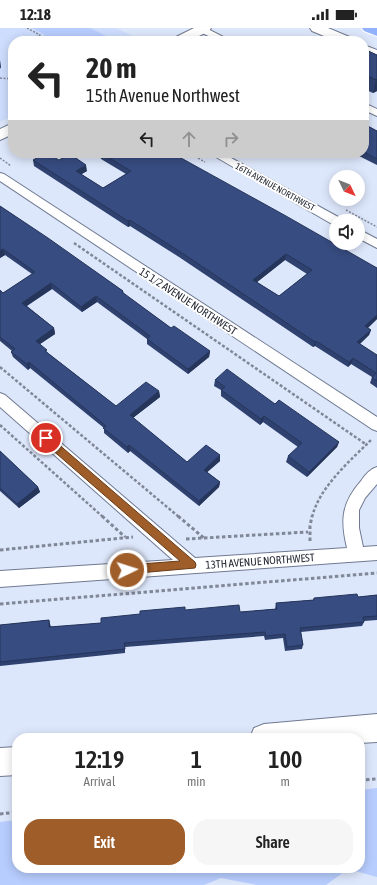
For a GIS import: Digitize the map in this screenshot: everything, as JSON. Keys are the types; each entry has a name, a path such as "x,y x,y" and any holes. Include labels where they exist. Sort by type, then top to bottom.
{"highway":[{"path":"369,28 377,32"}],"street":[{"path":"317,28 335,36"},
{"path":"189,36 202,29 216,36"},
{"name":"16TH AVENUE NORTHWEST","path":"223,158 329,217"},
{"name":"15 1/2 AVENUE NORTHWEST","path":"0,176 377,425"},
{"path":"365,237 377,244"},
{"path":"0,398 191,565"},
{"path":"357,554 351,531 351,511 353,502 377,473"},
{"name":"13TH AVENUE NORTHWEST","path":"0,579 377,553"},
{"path":"320,733 377,728"},
{"path":"0,762 12,761"}],"path":[{"path":"27,28 40,35 38,36"},
{"path":"0,367 205,539 308,532 310,520 329,484 342,468 367,444 72,242"},
{"path":"0,425 126,537 0,550"},
{"path":"0,604 377,574"},
{"path":"365,780 377,779"},
{"path":"0,814 12,813"}],"shaded area":[{"path":"0,28 116,28 133,36 8,36 8,118 0,122"},
{"path":"32,28 90,28 106,36 43,36 45,35"},
{"path":"377,788 377,877 362,873 365,873 365,789"},
{"path":"12,821 12,873 342,873 326,885 257,885 221,878 204,885 0,885 0,822"}],"building":[{"path":"369,51 377,55 376,80 369,76"},
{"path":"369,127 377,131 377,159 369,155"},
{"path":"37,158 55,158 59,160 63,158 76,158 86,165 76,171 103,188 131,171 109,158 181,158 329,241 329,250 346,250 377,268 377,315 365,326 371,330 357,342 377,355 377,381 372,378 376,373 353,358 349,362 316,341 315,342 130,220 128,221 33,160","holes":["286,254 312,270 279,296 253,280"]},
{"path":"0,206 123,291 122,292 171,328 174,326 210,351 188,369 147,339 150,336 96,296 81,307 51,283 22,303 54,328 36,341 47,350 45,351 116,406 146,382 159,391 130,415 187,462 206,445 220,455 204,470 220,482 199,501 129,445 127,447 103,428 106,426 29,362 27,364 11,352 15,349 0,337 0,290 3,293 35,272 3,249 0,251"},
{"path":"227,369 275,404 279,400 339,442 309,472 288,456 302,443 264,416 261,419 221,390 225,387 215,380"},
{"path":"0,451 38,487 17,504 0,488"},
{"path":"357,594 358,597 377,595 377,616 363,617 364,622 300,628 303,645 287,647 285,634 266,636 265,632 124,643 125,649 0,662 0,625 49,620 49,627 101,623 101,618 140,614 140,611 185,607 185,610 239,605 240,612 277,609 276,603 314,600 314,598"}],"route":[{"path":"46,438 191,565 127,570"}]}
